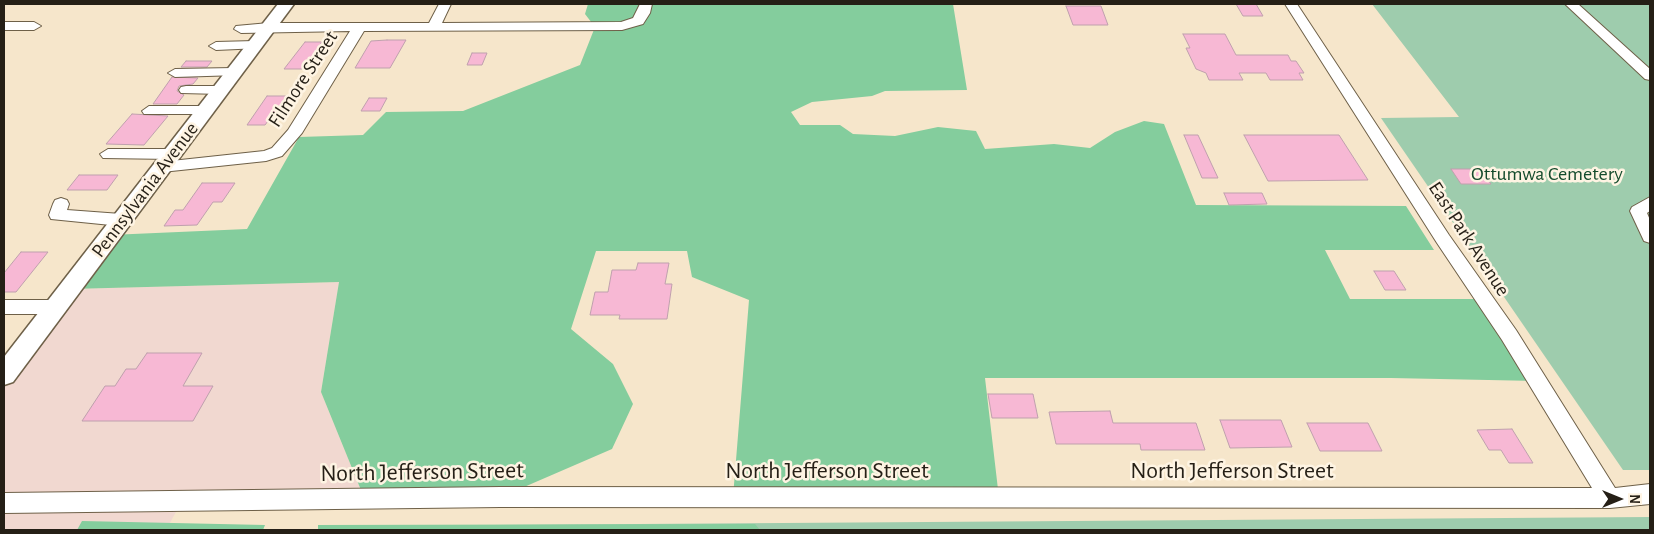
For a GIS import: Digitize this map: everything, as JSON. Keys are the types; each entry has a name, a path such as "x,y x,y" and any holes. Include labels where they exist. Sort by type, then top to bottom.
{"main road":[{"name":"Pennsylvania Avenue","path":"4,375 286,4"}],"street":[{"path":"434,26 446,4"},
{"path":"241,29 360,26 622,26 638,21 644,13 646,4"},
{"name":"East Park Avenue","path":"1291,4 1443,239 1509,335 1610,498"},
{"path":"1571,4 1650,76"},
{"path":"4,26 34,26"},
{"name":"Filmore Street","path":"167,160 266,156 277,152 294,133 360,26"},
{"path":"216,46 255,45"},
{"path":"175,73 225,84"},
{"path":"198,80 225,84"},
{"path":"185,92 225,84"},
{"path":"149,111 205,110"},
{"path":"108,154 167,160"},
{"path":"1650,203 1638,211 1650,237"},
{"path":"61,204 57,215 121,220"},
{"path":"4,307 56,307"},
{"name":"North Jefferson Street","path":"4,503 501,497 1610,498 1650,494"}],"shaded area":[{"path":"339,282 321,392 365,500 182,501 166,530 4,530 4,354 20,353 70,289"}],"green space":[{"path":"588,4 953,4 967,90 885,91 872,96 812,102 791,112 800,125 840,125 853,134 895,136 938,127 976,131 985,149 1054,144 1090,148 1115,132 1144,121 1164,124 1196,205 1406,206 1434,250 1325,250 1350,299 1482,299 1537,381 1391,378 985,378 999,498 733,497 749,300 692,277 687,251 596,251 571,329 613,364 633,404 612,449 501,497 365,500 321,392 339,282 70,289 110,235 247,229 299,137 363,135 386,112 463,111 580,65 595,27 585,14"},
{"name":"Ottumwa Cemetery","path":"1372,4 1650,4 1650,470 1623,470 1381,118 1459,117"},
{"path":"1650,517 1650,530 492,530 494,525"},
{"path":"82,521 265,525 263,530 77,530"},
{"path":"755,524 760,530 318,530 318,525"}],"building":[{"path":"1236,4 1256,4 1263,16 1243,16"},
{"path":"1066,6 1101,6 1108,25 1073,25"},
{"path":"1183,34 1225,34 1236,55 1288,55 1291,61 1296,61 1304,73 1299,73 1303,80 1270,80 1266,73 1239,73 1243,80 1209,80 1206,73 1196,69 1186,48 1190,48"},
{"path":"406,40 390,68 355,68 371,41"},
{"path":"305,42 322,42 319,46 326,46 311,69 284,69"},
{"path":"472,53 487,53 482,65 467,65"},
{"path":"186,61 212,61 207,67 181,67"},
{"path":"172,77 198,78 193,84 179,86 177,91 184,95 177,104 153,104"},
{"path":"267,96 287,96 265,125 247,125"},
{"path":"369,98 387,98 380,111 361,111"},
{"path":"132,114 168,116 144,145 106,144"},
{"path":"1184,135 1198,135 1218,178 1202,178"},
{"path":"1244,135 1339,135 1368,180 1268,181"},
{"path":"1451,169 1480,169 1491,184 1461,184"},
{"path":"79,175 118,175 107,190 67,190"},
{"path":"202,183 235,183 222,202 213,202 197,225 164,226 175,210 183,210"},
{"path":"1224,193 1262,193 1267,204 1229,205"},
{"path":"21,252 48,252 16,292 4,292 4,273"},
{"path":"638,263 669,263 665,284 672,284 667,319 619,319 620,315 590,315 595,292 608,292 612,270 636,270"},
{"path":"1374,271 1394,271 1406,290 1385,290"},
{"path":"147,353 202,353 183,386 213,386 193,421 82,421 105,386 115,386 126,369 136,369"},
{"path":"988,394 1033,394 1038,418 992,418"},
{"path":"1110,411 1113,423 1196,423 1205,450 1141,450 1140,444 1056,444 1049,412"},
{"path":"1220,420 1281,420 1292,447 1230,448"},
{"path":"1307,423 1368,423 1382,451 1320,451"},
{"path":"1512,429 1533,463 1509,463 1501,450 1489,450 1477,430"}]}
